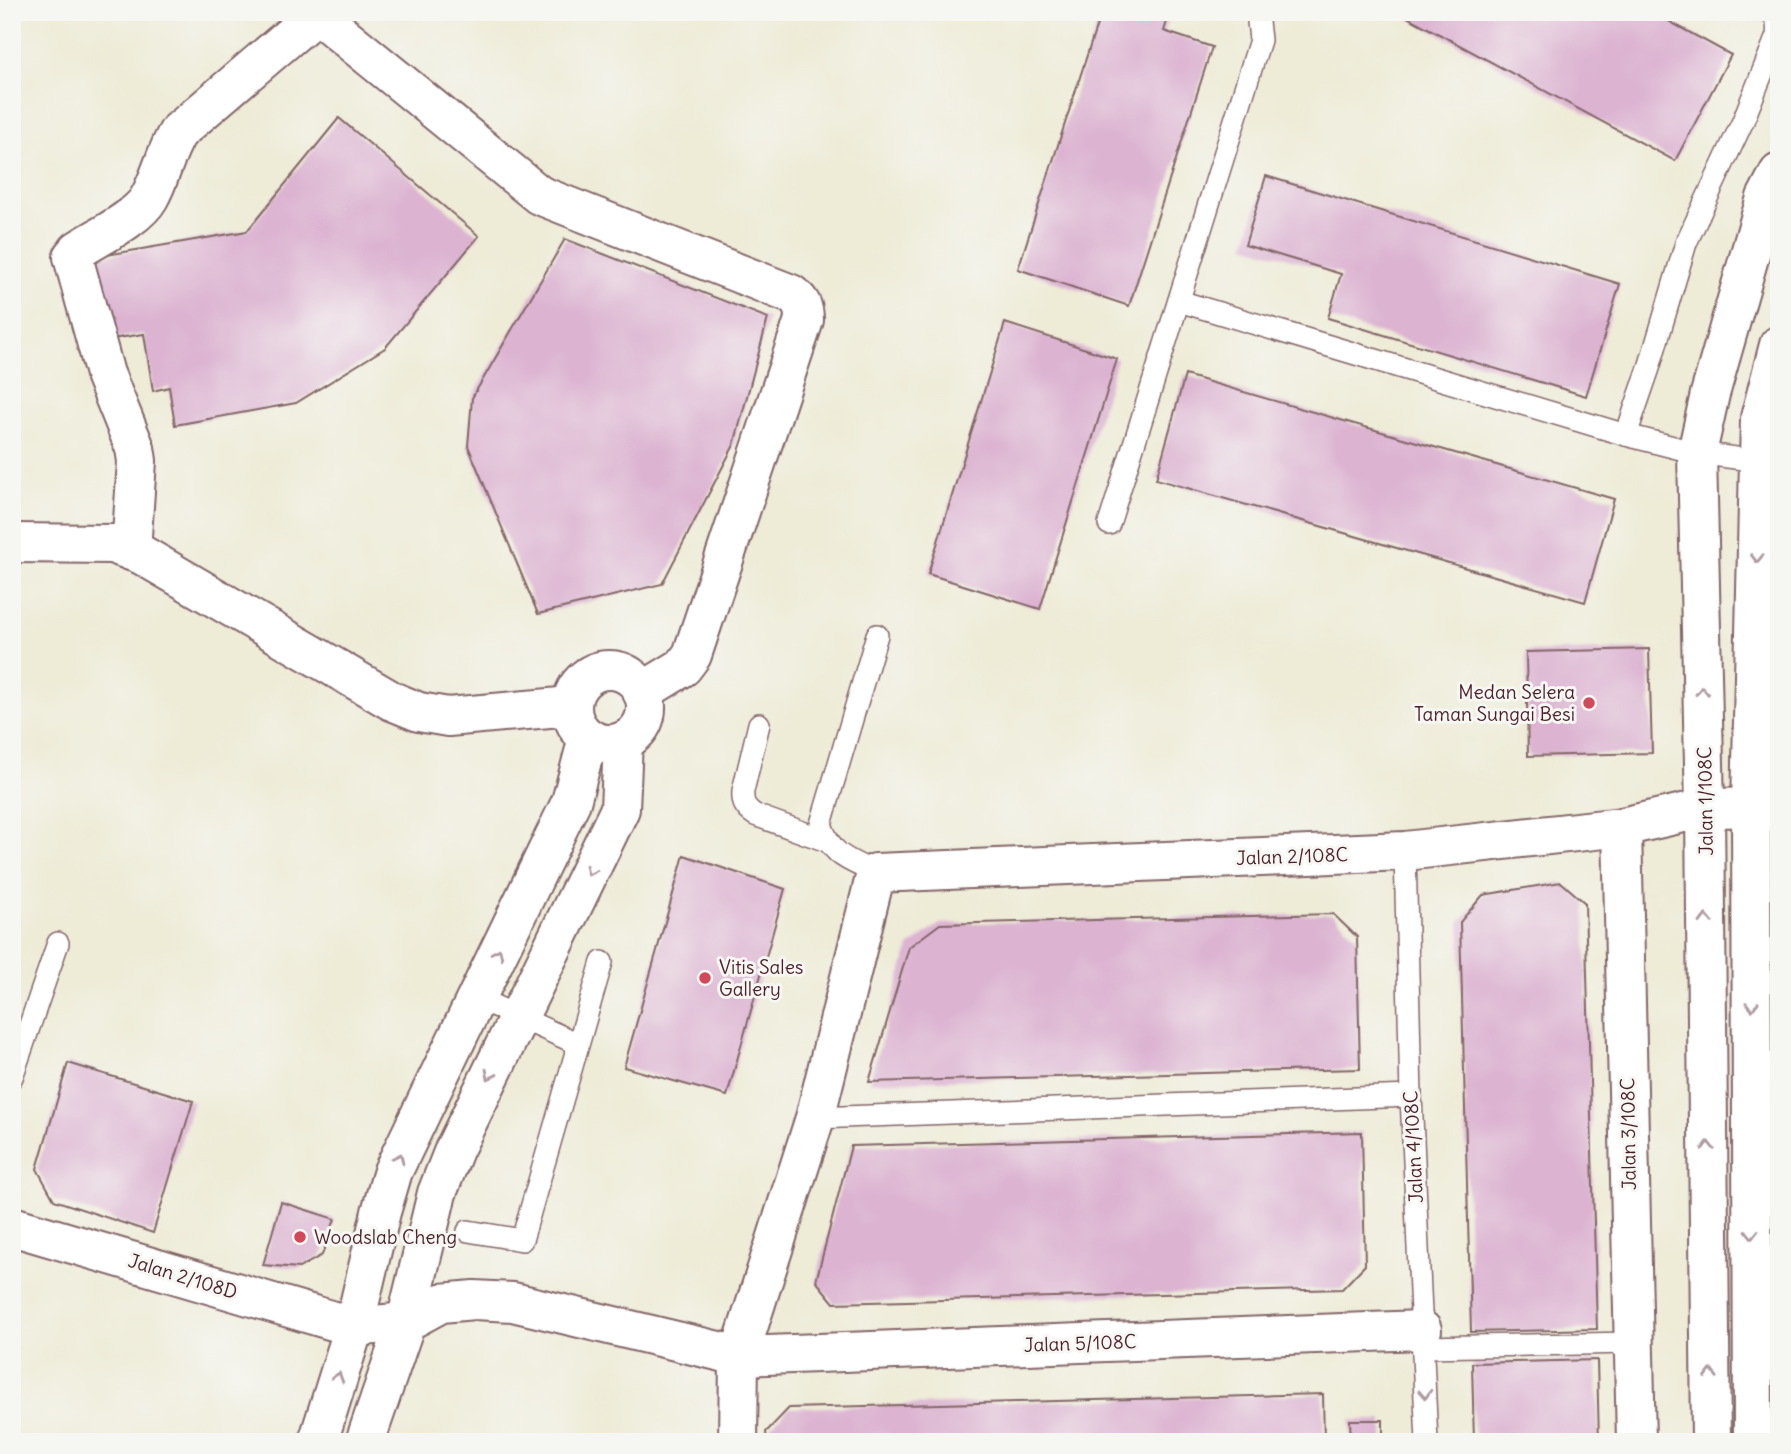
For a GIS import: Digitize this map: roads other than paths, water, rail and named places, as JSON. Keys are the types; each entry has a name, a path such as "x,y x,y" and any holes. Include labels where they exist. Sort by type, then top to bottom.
{"street":[{"path":"131,551 137,461 135,448 105,373 73,257 78,250 136,212 148,200 168,148 178,132 308,20 323,19 539,195 791,294 799,300 804,310 804,320 692,655 684,667 642,692"},
{"name":"Jalan 1/108C","path":"1711,1442 1705,808 1697,453 1710,394 1766,198 1779,173"},
{"path":"1753,1442 1765,807 1760,418 1779,345"},
{"path":"12,543 112,544 142,555 392,701 419,712 448,717 594,729 632,736 644,715 642,692 625,674 601,671 580,683 594,729 620,809 454,1150 437,1193 407,1322 365,1442"},
{"path":"318,1442 354,1327 393,1171 571,802 594,729"},
{"name":"Jalan 2/108C","path":"876,873 1405,851 1622,827 1705,808 1765,807"},
{"name":"Jalan 3/108C","path":"1622,827 1636,1442"},
{"path":"738,1442 739,1356 815,1118 876,873"},
{"name":"Jalan 2/108D","path":"12,1226 354,1327"},
{"name":"Jalan 5/108C","path":"407,1322 441,1303 474,1300 513,1302 739,1356 1422,1338"},
{"path":"354,1327 407,1322"}],"lane":[{"path":"1109,524 1260,40 1258,12"},
{"path":"1626,435 1686,243 1743,121 1777,36 1778,26 1775,16 1770,12"},
{"path":"1180,301 1626,435 1697,453 1759,461"},
{"path":"876,873 839,855 827,841 821,824 877,635"},
{"path":"759,724 743,791 742,801 747,810 827,841"},
{"name":"Jalan 4/108C","path":"1405,851 1411,1096 1427,1442"},
{"path":"12,1077 17,1049 58,943"},
{"path":"468,1231 522,1240 602,962"},
{"path":"477,998 578,1044"},
{"path":"815,1118 1411,1096"},
{"path":"1422,1338 1632,1343"}],"place":[{"name":"Medan Selera Taman Sungai Besi","path":"1589,703"},
{"name":"Vitis Sales Gallery","path":"705,978"},
{"name":"Woodslab Cheng","path":"300,1237"}]}
